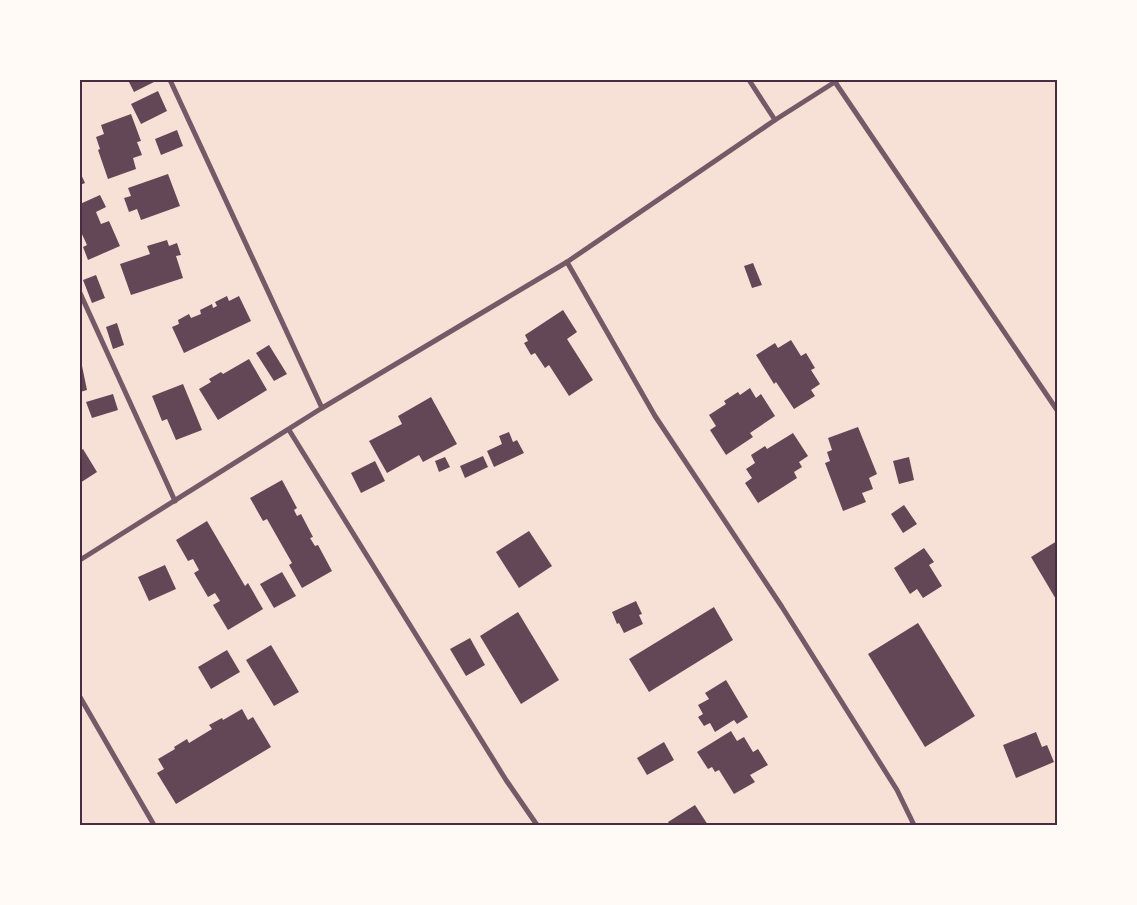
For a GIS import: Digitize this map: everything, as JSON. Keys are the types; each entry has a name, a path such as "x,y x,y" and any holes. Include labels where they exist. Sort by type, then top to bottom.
{"street":[{"path":"170,80 322,408"},
{"path":"749,80 775,120"},
{"path":"80,560 322,408 567,262 775,120 837,81 1057,410"},
{"path":"567,262 655,416 787,615 897,790 914,825"},
{"path":"80,293 175,501"},
{"path":"289,430 501,771 537,825"},
{"path":"80,697 154,825"}],"building":[{"path":"128,80 154,80 154,82 134,92"},
{"path":"158,91 167,111 141,124 131,104"},
{"path":"131,114 141,141 137,142 142,155 133,158 136,169 108,179 98,150 100,149 96,137 104,134 101,125"},
{"path":"177,130 183,146 161,155 155,139"},
{"path":"80,172 85,183 80,185"},
{"path":"168,174 180,206 141,220 137,209 129,212 124,198 131,196 128,188"},
{"path":"100,195 106,207 96,212 101,224 109,221 120,246 88,260 83,247 87,245 80,230 80,204"},
{"path":"167,240 169,246 177,243 181,255 176,256 183,278 131,295 120,264 150,254 147,246"},
{"path":"753,263 762,285 752,288 744,266"},
{"path":"96,275 105,298 92,303 83,280"},
{"path":"227,296 229,301 239,296 251,321 184,353 172,327 179,324 178,320 189,314 191,318 201,314 200,310 212,304 213,308 217,306 215,302"},
{"path":"563,310 577,332 567,339 593,380 569,396 549,365 545,368 535,353 531,355 524,343 528,341 525,335"},
{"path":"117,323 124,345 113,349 106,327"},
{"path":"791,340 801,356 806,353 815,368 811,370 820,384 811,390 815,396 794,409 776,382 774,384 756,355 775,343 778,348"},
{"path":"269,345 287,374 274,381 256,353"},
{"path":"249,359 267,390 218,420 199,389 211,382 209,379 221,372 223,374"},
{"path":"80,362 87,390 80,392"},
{"path":"183,384 202,430 176,440 167,419 162,421 152,396"},
{"path":"750,388 756,398 761,394 775,416 750,433 753,437 726,455 710,430 716,426 709,415 726,404 724,401 738,392 740,395"},
{"path":"113,394 118,410 92,418 86,402"},
{"path":"431,397 457,444 423,462 419,455 387,473 369,441 402,424 398,416"},
{"path":"858,427 877,474 869,478 873,489 862,493 866,502 843,511 825,463 830,461 827,452 832,450 828,438"},
{"path":"509,432 513,442 517,440 524,453 494,467 487,451 502,444 499,436"},
{"path":"793,433 808,456 799,462 802,467 794,472 797,478 758,503 745,483 752,478 746,469 755,463 751,455 765,446 767,449"},
{"path":"83,449 97,472 80,483 80,451"},
{"path":"483,456 488,467 465,478 460,466"},
{"path":"445,457 450,467 439,472 435,461"},
{"path":"909,457 914,480 899,484 893,461"},
{"path":"375,461 385,481 361,493 351,473"},
{"path":"282,480 297,508 294,510 297,516 301,514 313,537 310,538 315,546 318,545 332,571 302,588 289,565 292,563 267,519 263,521 250,498"},
{"path":"904,505 917,524 903,533 891,514"},
{"path":"207,521 245,586 248,583 263,609 228,630 213,605 220,601 215,593 208,597 194,573 199,570 193,559 188,561 176,540"},
{"path":"529,531 552,566 519,588 496,552"},
{"path":"1057,541 1057,601 1031,557"},
{"path":"924,548 934,562 929,565 942,586 923,598 917,589 910,594 894,568"},
{"path":"165,565 176,589 149,601 138,577"},
{"path":"282,572 296,596 274,608 260,584"},
{"path":"636,601 642,614 639,615 643,624 624,633 619,623 617,624 612,612"},
{"path":"714,607 733,640 649,692 629,659"},
{"path":"518,612 559,680 521,704 480,636"},
{"path":"918,623 975,716 925,747 868,654"},
{"path":"470,638 485,665 466,676 450,649"},
{"path":"271,645 299,692 274,706 246,660"},
{"path":"227,650 240,672 211,689 198,667"},
{"path":"726,680 748,717 737,724 734,720 715,732 710,723 704,726 698,717 703,714 698,705 709,699 705,693"},
{"path":"242,709 248,720 253,717 271,747 176,804 157,773 164,769 158,759 187,739 189,743 212,729 209,725 222,718 223,720"},
{"path":"731,731 737,741 744,737 753,752 758,749 768,765 750,775 755,782 734,794 719,770 715,772 712,767 708,769 697,752"},
{"path":"1036,732 1042,747 1047,745 1054,762 1016,778 1003,745"},
{"path":"664,742 674,760 647,775 637,758"},
{"path":"695,805 708,825 670,825 668,822"}]}
